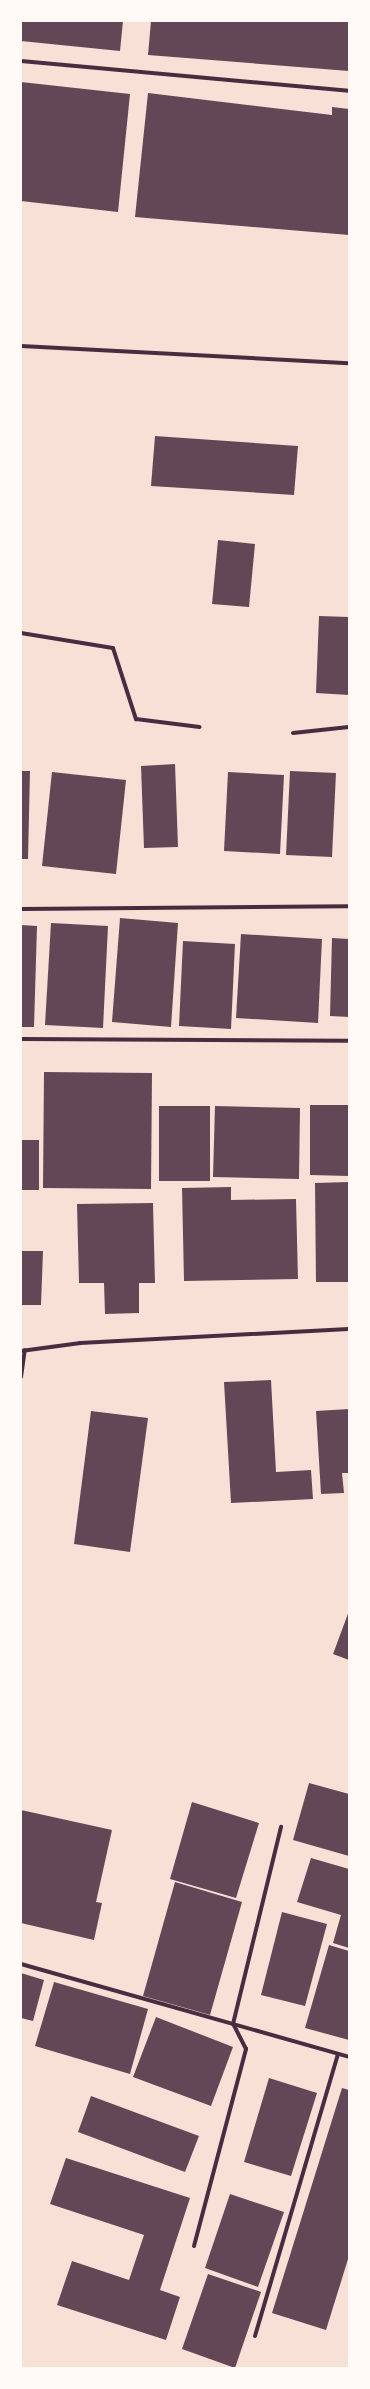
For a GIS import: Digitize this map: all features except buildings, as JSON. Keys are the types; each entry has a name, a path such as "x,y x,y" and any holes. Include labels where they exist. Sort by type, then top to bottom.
{"street":[{"path":"21,61 349,91"},
{"path":"21,346 349,363"},
{"path":"21,633 113,648 136,719 200,727"},
{"path":"293,733 349,727"},
{"path":"21,909 349,906"},
{"path":"21,1039 349,1041"},
{"path":"21,1377 23,1351 80,1343 349,1329"},
{"path":"194,2246 246,2049 233,2024 281,1827"},
{"path":"21,1964 349,2057"},
{"path":"255,2336 338,2054"}]}
